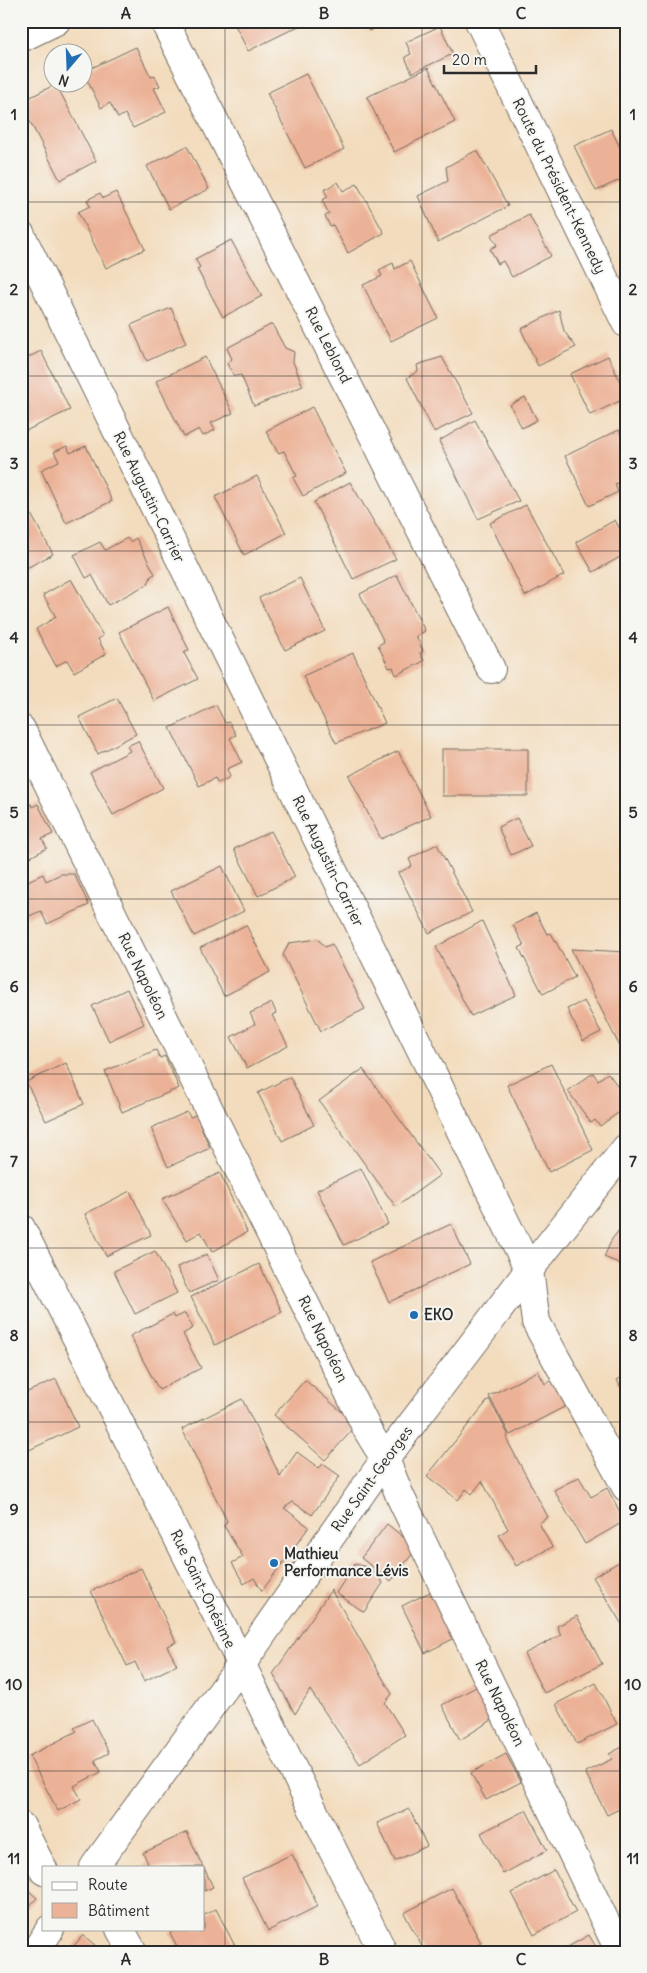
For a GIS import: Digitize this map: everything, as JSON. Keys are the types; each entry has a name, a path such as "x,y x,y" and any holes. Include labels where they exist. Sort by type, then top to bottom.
{"street":[{"path":"21,38 56,21"},
{"name":"Rue Leblond","path":"164,21 491,669"},
{"name":"Route du Président-Kennedy","path":"479,21 626,324"},
{"name":"Rue Augustin-Carrier","path":"21,235 529,1270 536,1322 626,1487"},
{"name":"Rue Napoléon","path":"21,729 364,1424 385,1459 405,1505 620,1952"},
{"name":"Rue Saint-Georges","path":"95,1866 241,1665 385,1459 529,1270 626,1148"},
{"name":"Rue Saint-Onésime","path":"21,1228 383,1952"},
{"path":"21,1826 42,1866"},
{"path":"36,1952 49,1930"},
{"path":"121,1930 133,1952"}],"building":[{"path":"233,21 309,21 248,51"},
{"path":"364,21 389,21 369,31"},
{"path":"440,26 453,54 412,73 405,57 411,54 406,42"},
{"path":"136,47 151,77 155,76 160,86 154,88 166,112 133,128 125,114 118,118 110,103 101,108 92,90 92,68"},
{"path":"428,68 455,122 394,152 367,97"},
{"path":"306,74 344,149 305,168 267,93"},
{"path":"42,91 60,92 96,161 60,180 21,102"},
{"path":"611,129 626,160 626,177 596,191 574,146"},
{"path":"187,146 209,189 169,209 147,166"},
{"path":"477,150 508,206 438,242 418,196 448,181 446,167"},
{"path":"338,182 343,191 357,184 384,233 348,253 333,225 330,226 325,216 329,214 322,200 328,197 324,190"},
{"path":"116,192 145,249 106,268 78,212 90,206 87,200 100,193 103,198"},
{"path":"529,215 551,256 512,277 503,261 498,264 490,249 497,245 491,235"},
{"path":"231,240 262,296 223,317 197,269 200,267 195,259"},
{"path":"410,261 438,318 391,341 363,285 382,276 379,270 393,263 395,269"},
{"path":"171,308 186,343 147,361 131,325"},
{"path":"559,310 564,331 576,347 538,366 521,329"},
{"path":"272,324 285,348 294,352 293,362 303,386 254,406 241,375 234,376 227,364 232,359 227,348"},
{"path":"41,351 70,410 21,433 21,361"},
{"path":"608,356 626,394 626,398 590,415 570,374"},
{"path":"205,357 233,413 211,423 215,430 203,436 199,429 184,437 156,381"},
{"path":"442,357 473,413 434,432 407,378 418,371 417,365"},
{"path":"525,397 537,420 522,428 510,405"},
{"path":"312,407 346,473 303,496 293,478 297,476 284,451 278,453 266,431"},
{"path":"475,420 519,501 478,519 439,441"},
{"path":"619,430 626,445 626,479 615,484 618,492 589,506 565,456"},
{"path":"67,446 70,453 86,446 112,501 66,523 41,470 59,461 54,452"},
{"path":"257,476 286,533 244,555 215,497"},
{"path":"350,482 396,559 353,579 314,502"},
{"path":"21,496 53,554 21,571"},
{"path":"526,505 564,575 525,596 490,523"},
{"path":"615,520 626,540 626,563 622,556 593,572 576,542"},
{"path":"127,538 130,542 136,538 155,574 151,576 148,584 108,605 92,575 86,578 74,555 100,542 105,550"},
{"path":"397,575 425,631 416,636 423,651 420,653 424,661 396,675 393,667 389,668 378,645 384,642 360,594"},
{"path":"300,578 325,631 285,650 259,598"},
{"path":"71,579 103,636 98,639 106,654 74,672 67,660 56,666 36,629 56,617 43,595"},
{"path":"168,607 189,650 184,653 198,679 154,701 119,632"},
{"path":"353,653 385,723 336,743 303,676"},
{"path":"117,698 136,734 98,754 79,717"},
{"path":"216,705 225,723 229,722 236,735 230,738 242,762 227,769 230,777 218,783 215,778 199,786 170,728"},
{"path":"138,741 163,788 113,815 90,772 130,751 127,746"},
{"path":"442,749 528,749 528,796 442,796"},
{"path":"398,751 431,816 381,839 349,776"},
{"path":"31,804 32,807 38,804 53,834 42,839 47,848 25,860 21,853 21,805"},
{"path":"517,818 531,846 511,855 498,827"},
{"path":"271,831 295,877 258,896 234,849"},
{"path":"437,844 472,912 429,933 398,873 412,866 409,859"},
{"path":"222,866 244,911 194,936 171,891"},
{"path":"43,874 46,881 61,874 74,874 89,905 47,924 41,911 27,917 21,905 21,884"},
{"path":"536,913 547,934 551,933 575,977 543,994 519,948 524,945 513,925"},
{"path":"482,921 516,995 471,1016 436,947"},
{"path":"246,925 270,972 224,996 200,948"},
{"path":"318,939 325,947 332,944 365,1009 321,1031 283,955 289,943"},
{"path":"571,949 626,952 626,1043 621,1049"},
{"path":"127,989 144,1024 109,1041 92,1006"},
{"path":"584,1001 601,1032 583,1041 567,1009"},
{"path":"272,1003 276,1013 272,1015 288,1046 247,1068 231,1037 255,1024 250,1013"},
{"path":"156,1050 160,1058 165,1056 179,1088 122,1112 105,1071"},
{"path":"66,1063 84,1104 46,1121 26,1082"},
{"path":"551,1064 593,1150 549,1172 507,1085"},
{"path":"363,1069 440,1175 396,1207 319,1101"},
{"path":"593,1073 598,1080 608,1073 626,1097 626,1107 600,1126 595,1120 591,1123 568,1091"},
{"path":"290,1077 314,1125 282,1141 258,1093"},
{"path":"187,1112 190,1117 196,1115 210,1148 168,1167 151,1128"},
{"path":"361,1168 388,1224 344,1245 317,1190"},
{"path":"220,1173 247,1232 212,1252 201,1232 187,1240 162,1199"},
{"path":"130,1191 151,1235 106,1256 85,1214"},
{"path":"626,1222 626,1266 604,1257 612,1239"},
{"path":"451,1224 470,1264 389,1302 370,1262"},
{"path":"155,1251 177,1293 135,1314 114,1271"},
{"path":"207,1254 219,1280 189,1293 177,1267"},
{"path":"259,1264 282,1312 215,1345 191,1297"},
{"path":"185,1313 193,1328 183,1334 201,1368 159,1390 130,1336 173,1314 175,1318"},
{"path":"538,1371 545,1384 557,1378 570,1404 510,1435 489,1396"},
{"path":"626,1375 626,1397 617,1380"},
{"path":"56,1379 78,1427 27,1451 21,1440 21,1395"},
{"path":"305,1380 357,1425 325,1460 274,1415"},
{"path":"242,1399 280,1476 297,1452 319,1468 323,1464 340,1476 312,1515 293,1502 284,1508 309,1527 262,1591 254,1578 244,1584 232,1563 243,1557 224,1526 227,1521 182,1429"},
{"path":"489,1399 508,1434 507,1440 548,1517 539,1523 552,1547 516,1566 499,1535 508,1529 482,1481 472,1494 466,1489 458,1500 427,1476"},
{"path":"579,1477 591,1497 607,1488 625,1521 585,1544 554,1490"},
{"path":"387,1524 417,1548 391,1581 361,1558"},
{"path":"626,1558 626,1631 593,1577"},
{"path":"355,1564 367,1567 383,1583 364,1612 336,1593"},
{"path":"141,1568 176,1642 167,1646 177,1665 144,1681 135,1662 127,1666 91,1591"},
{"path":"331,1590 392,1694 385,1703 405,1735 360,1764 310,1690 295,1714 273,1674"},
{"path":"434,1590 457,1637 425,1653 402,1606"},
{"path":"577,1616 602,1664 544,1693 524,1654 561,1635 557,1626"},
{"path":"596,1683 617,1724 577,1744 556,1704"},
{"path":"478,1686 495,1718 460,1740 442,1705"},
{"path":"92,1719 109,1753 95,1760 101,1772 74,1786 81,1799 58,1811 29,1756 77,1731 74,1728"},
{"path":"624,1746 626,1750 626,1806 607,1815 585,1772 612,1759 609,1754"},
{"path":"506,1754 521,1782 486,1800 471,1773"},
{"path":"409,1809 427,1846 395,1861 377,1823"},
{"path":"526,1810 547,1850 503,1874 481,1833"},
{"path":"187,1832 203,1866 144,1866 148,1863 143,1853"},
{"path":"292,1854 318,1906 268,1931 242,1878"},
{"path":"205,1870 213,1887 205,1891"},
{"path":"554,1870 576,1912 534,1935 512,1893"},
{"path":"21,1884 37,1898 21,1915"},
{"path":"452,1888 481,1943 465,1952 425,1952 404,1913"},
{"path":"216,1909 238,1952 180,1952 170,1933 175,1930 205,1930 205,1914"},
{"path":"83,1935 103,1952 69,1952"},
{"path":"589,1935 599,1952 559,1952"}],"place":[{"name":"EKO","path":"414,1315"},
{"name":"Mathieu Performance Lévis","path":"274,1563"}]}
